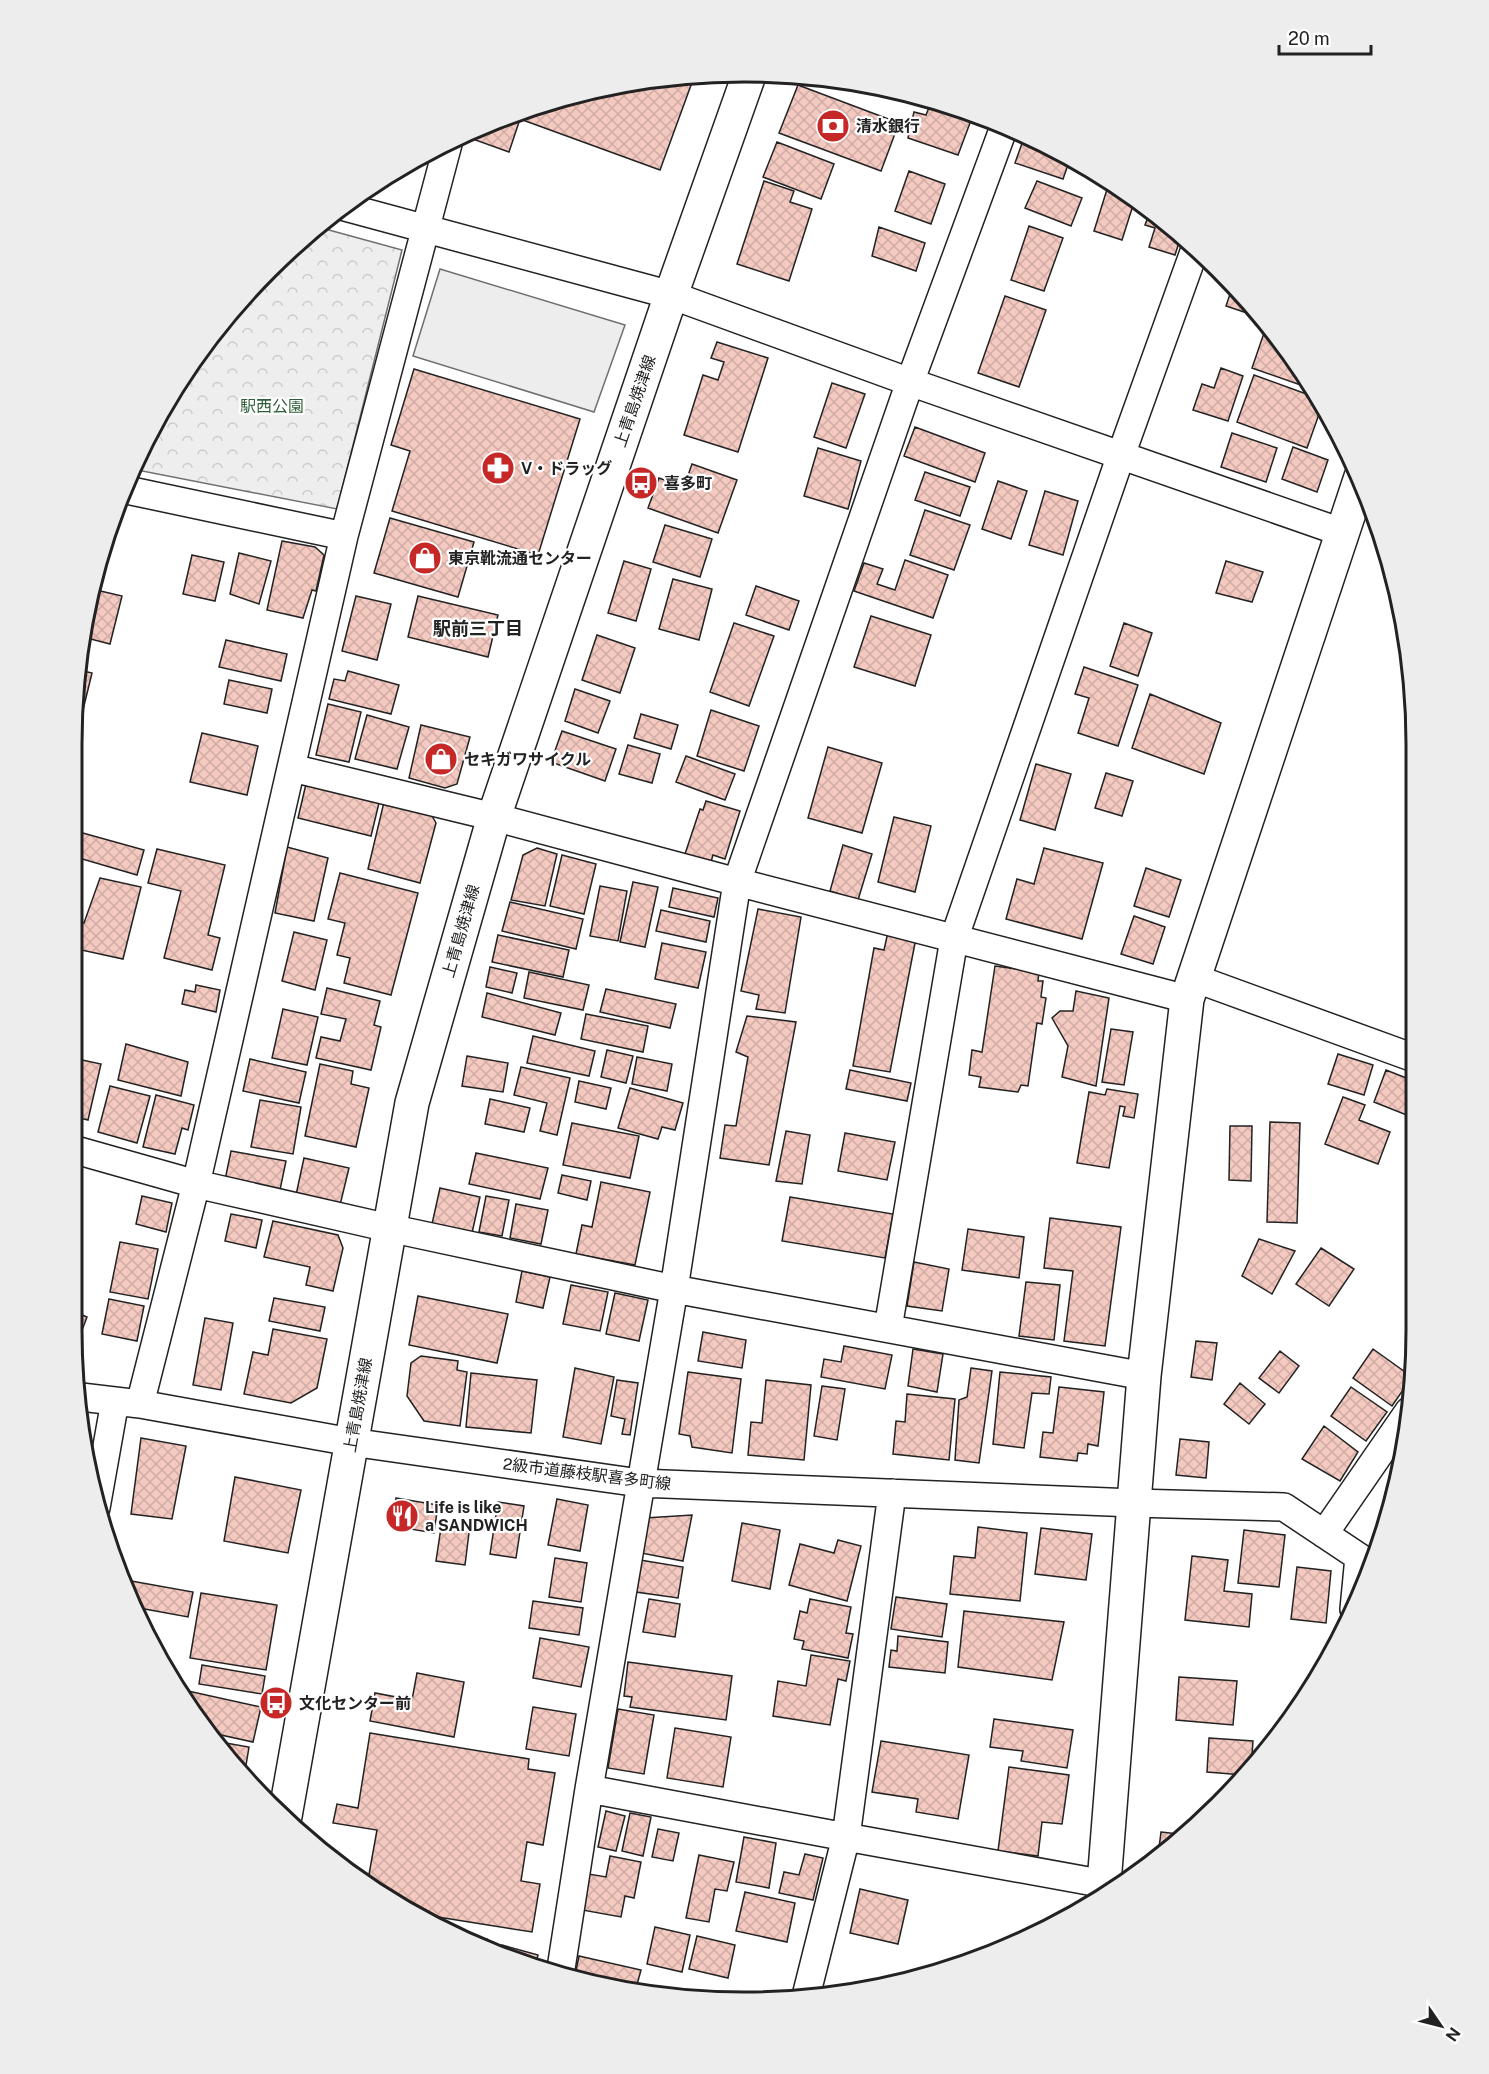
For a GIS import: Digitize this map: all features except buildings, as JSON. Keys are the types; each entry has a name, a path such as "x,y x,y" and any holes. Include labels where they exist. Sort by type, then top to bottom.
{"main road":[{"name":"上青島焼津線","path":"286,1808 412,1103 494,817 671,295 746,82"},
{"path":"1108,1882 1144,1376 1190,988 1356,491"}],"street":[{"path":"562,1965 589,1789 674,1289 737,882 910,382 1001,134"},
{"path":"102,1488 196,1184 344,537 445,155"},
{"path":"355,210 671,295 910,382 1341,532"},
{"path":"888,1328 954,939 1121,455 1192,257"},
{"path":"133,491 344,537"},
{"path":"292,768 494,817 954,939 1190,988 1406,1056"},
{"path":"82,1152 196,1184 674,1289 1144,1376"},
{"name":"2級市道藤枝駅喜多町線","path":"86,1398 127,1402 351,1442 640,1483 1284,1507 1364,1560"},
{"path":"1324,1534 1400,1425"},
{"path":"808,1988 846,1837 892,1493"},
{"path":"589,1789 1100,1887"}],"green space":[{"name":"駅西公園","path":"328,230 402,250 337,509 142,471 171,413 219,341 276,276"}],"shaded area":[{"path":"440,269 625,325 594,412 413,356"}],"place":[{"name":"清水銀行","path":"833,126"},
{"name":"V・ドラッグ","path":"498,468"},
{"name":"喜多町","path":"641,483"},
{"name":"東京靴流通センター","path":"425,558"},
{"name":"セキガワサイクル","path":"441,759"},
{"name":"Life is like a SANDWICH","path":"402,1516"},
{"name":"文化センター前","path":"276,1703"}],"district":[{"name":"駅前三丁目","path":"478,628"}]}
